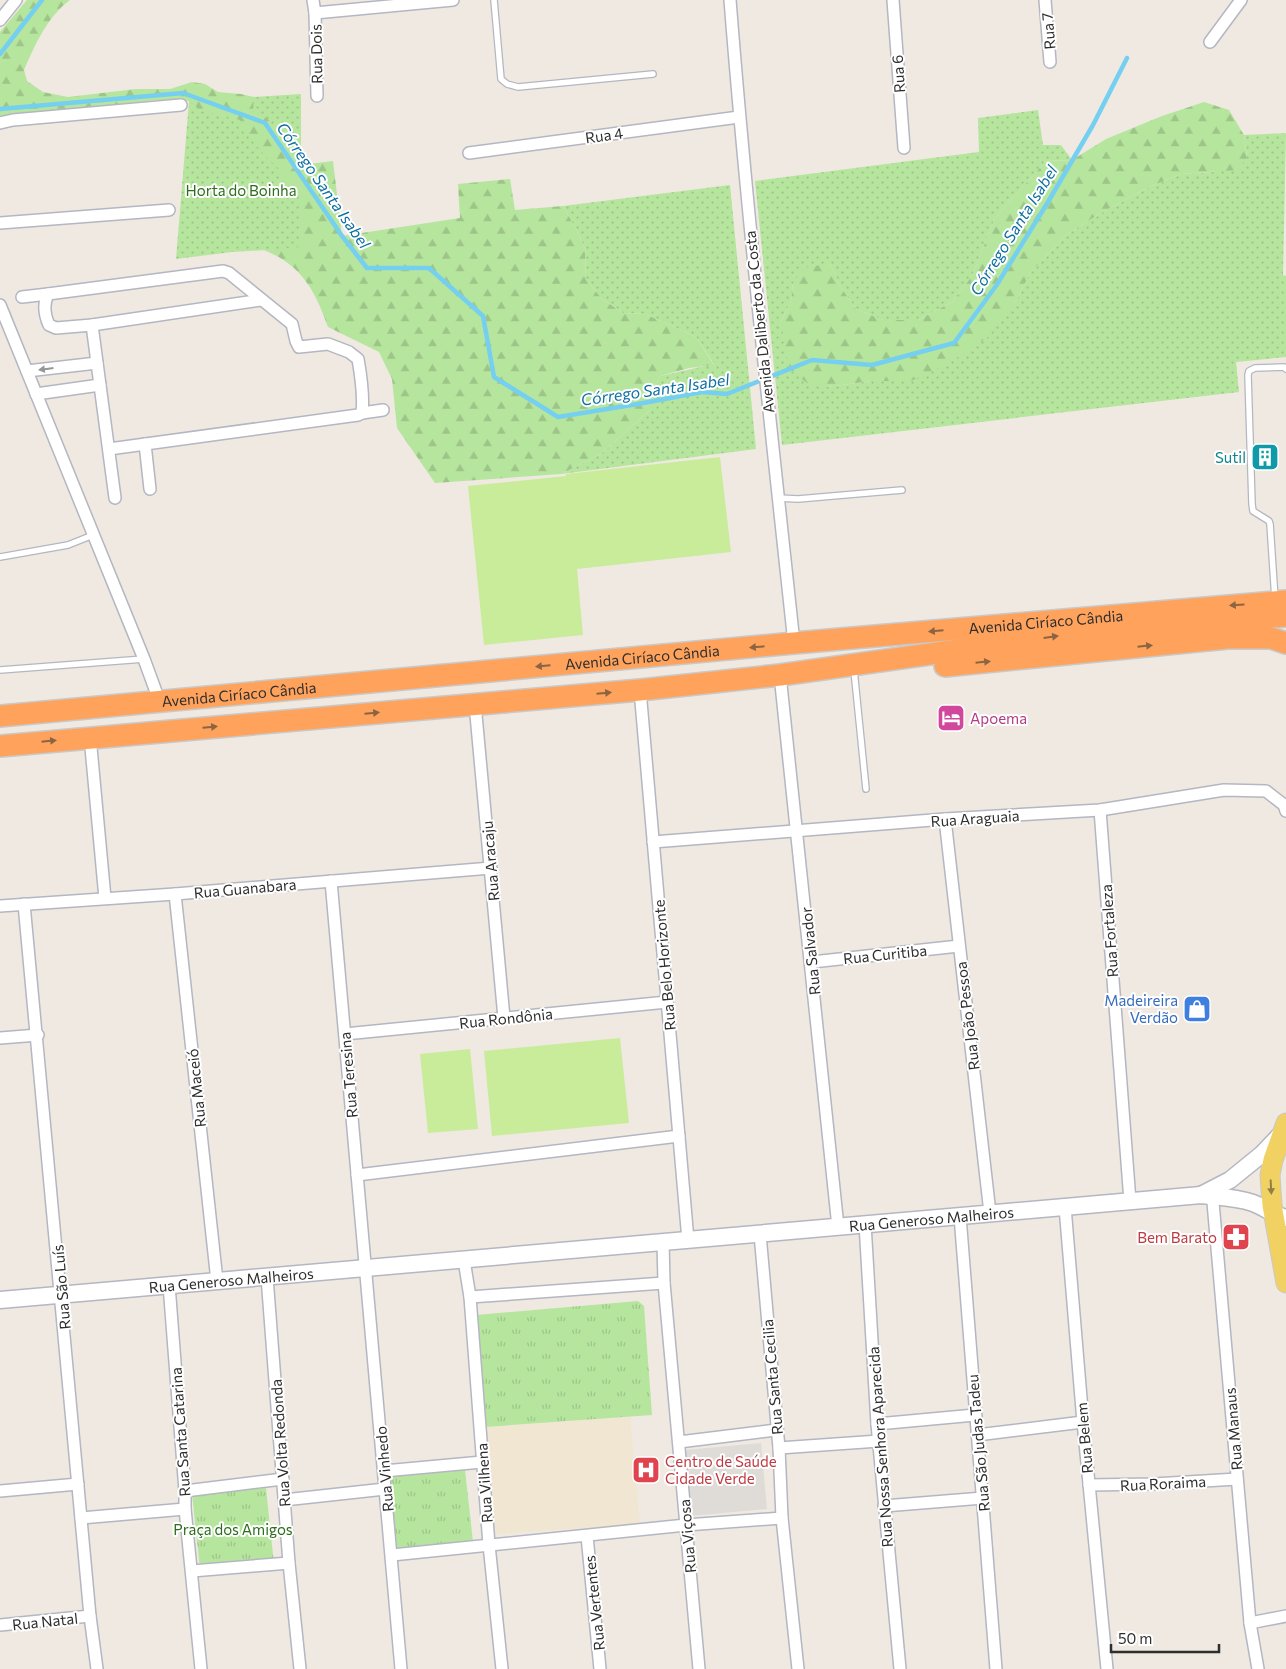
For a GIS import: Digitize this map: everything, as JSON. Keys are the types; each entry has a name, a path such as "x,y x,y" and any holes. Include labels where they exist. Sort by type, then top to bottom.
{"highway":[{"name":"Avenida Ciríaco Cândia","path":"0,716 794,643 1282,606"},
{"path":"812,671 1282,606"},
{"path":"812,671 913,669 1228,638 1271,638 1286,643"},
{"name":"Avenida Ciríaco Cândia","path":"0,746 640,690 812,671"}],"main road":[{"path":"1285,1129 1273,1160 1270,1188 1280,1216 1286,1284"}],"street":[{"path":"0,20 16,0"},
{"name":"Rua Dois","path":"313,0 317,96"},
{"name":"Rua Dois","path":"315,13 453,0"},
{"name":"Avenida Daliberto da Costa","path":"730,0 763,368 794,643"},
{"name":"Rua 6","path":"893,0 904,148"},
{"name":"Rua 7","path":"1045,0 1050,62"},
{"path":"1210,42 1241,0"},
{"path":"0,123 13,120 181,105"},
{"name":"Rua 4","path":"469,153 739,117"},
{"path":"0,222 169,210"},
{"path":"22,297 223,271 229,273 292,324 299,347 328,344 349,352 358,359 361,379 362,413"},
{"path":"48,294 45,317 49,325 56,328 92,325 261,300"},
{"path":"0,305 159,700"},
{"path":"92,325 115,498"},
{"path":"27,372 97,363"},
{"path":"36,394 100,385"},
{"path":"109,449 383,410"},
{"path":"145,444 150,489"},
{"name":"Rua Salvador","path":"780,675 812,962 838,1227"},
{"name":"Rua Belo Horizonte","path":"640,690 688,1240"},
{"name":"Rua Aracaju","path":"475,704 504,1018"},
{"path":"90,737 105,898"},
{"name":"Rua Araguaia","path":"653,842 945,819 1100,810 1224,790 1266,791 1284,805 1286,811"},
{"name":"Rua Fortaleza","path":"1100,810 1130,1201"},
{"name":"Rua João Pessoa","path":"945,819 990,1214"},
{"name":"Rua Guanabara","path":"0,906 175,894 491,868"},
{"name":"Rua Teresina","path":"332,881 366,1268"},
{"name":"Rua Maceió","path":"175,894 216,1281"},
{"name":"Rua São Luís","path":"24,904 38,1035 90,1616 97,1669"},
{"name":"Rua Curitiba","path":"812,962 959,946"},
{"name":"Rua Rondônia","path":"345,1034 667,1002"},
{"path":"0,1038 38,1035"},
{"path":"1209,1193 1246,1167 1285,1129"},
{"path":"357,1175 679,1136"},
{"path":"1209,1193 1256,1204 1280,1216"},
{"name":"Rua Generoso Malheiros","path":"0,1300 990,1214 1209,1193"},
{"name":"Rua Manaus","path":"1209,1193 1250,1622 1258,1669"},
{"name":"Rua Belem","path":"1065,1207 1083,1422 1107,1669"},
{"name":"Rua São Judas Tadeu","path":"960,1216 996,1669"},
{"name":"Rua Nossa Senhora Aparecida","path":"865,1224 877,1424 900,1669"},
{"name":"Rua Santa Cecilia","path":"760,1234 779,1448 782,1518 798,1669"},
{"path":"464,1260 470,1297 664,1283 663,1242"},
{"name":"Rua Vinhedo","path":"366,1268 401,1669"},
{"name":"Rua Volta Redonda","path":"267,1277 289,1564 300,1669"},
{"name":"Rua Viçosa","path":"664,1283 699,1669"},
{"name":"Rua Santa Catarina","path":"169,1286 185,1509 201,1669"},
{"name":"Rua Vilhena","path":"470,1297 489,1545 502,1669"},
{"path":"877,1424 975,1415"},
{"path":"977,1435 1083,1422"},
{"path":"679,1442 776,1430"},
{"path":"779,1448 879,1441"},
{"path":"384,1471 482,1462"},
{"path":"185,1491 283,1479"},
{"name":"Rua Roraima","path":"1089,1485 1154,1484 1237,1479"},
{"path":"0,1491 78,1484"},
{"path":"284,1500 384,1489"},
{"path":"884,1506 983,1498"},
{"path":"81,1518 185,1509"},
{"path":"392,1555 686,1525 782,1518"},
{"name":"Rua Vertentes","path":"587,1536 600,1669"},
{"path":"192,1571 289,1564"},
{"name":"Rua Natal","path":"0,1625 90,1616"},
{"path":"1250,1622 1286,1616"}],"lane":[{"path":"494,0 501,79 507,84 518,87 653,74"},
{"path":"1282,606 1270,524 1269,521 1253,511 1248,375 1249,371 1255,368 1284,367 1286,369"},
{"path":"778,498 798,499 902,490"},
{"path":"0,558 68,544 94,535"},
{"path":"0,670 144,659"},
{"path":"854,670 866,789"}],"shaded area":[{"path":"630,1417 640,1524 496,1534 485,1427"},
{"path":"761,1443 767,1509 691,1516 685,1450"}],"green space":[{"path":"27,0 70,0 48,23 37,41 24,70 27,81 43,92 68,97 136,89 170,89 192,82 205,84 218,92 254,97 253,112 267,118 301,165 333,161 342,236 460,218 458,184 510,179 515,210 563,206 585,249 586,279 602,299 623,313 645,314 696,337 714,365 689,368 660,376 650,394 651,409 601,454 561,474 435,483 397,428 392,379 379,352 328,327 318,302 298,271 277,256 264,250 301,247 301,193 287,182 278,168 265,156 250,138 240,120 202,111 189,101 157,100 0,116 0,32"},
{"name":"Horta do Boinha","path":"301,94 301,248 232,252 176,259 189,101"},
{"path":"1204,102 1229,110 1244,135 1247,158 1237,170 1181,174 1149,187 1099,214 1066,235 1030,273 1015,303 988,337 949,363 911,381 871,381 827,387 811,386 789,369 781,322 791,301 793,283 804,268 830,263 840,286 856,309 883,320 918,320 952,302 972,276 995,218 1046,161 1072,160 1106,139 1162,116"},
{"path":"1038,110 1043,145 1061,145 1072,160 1046,161 995,218 972,276 952,302 918,320 883,320 856,309 840,286 830,263 793,283 791,301 781,322 827,387 871,381 1015,303 1030,273 1066,235 1099,214 1149,187 1181,174 1213,172 1247,158 1244,135 1286,133 1283,275 1286,276 1286,357 1236,362 1239,392 782,445 755,181 979,152 978,118"},
{"path":"730,185 756,449 561,474 601,454 650,410 650,394 660,376 714,364 696,337 645,314 623,313 602,299 586,279 585,249 563,206"},
{"path":"720,457 731,552 577,569 583,635 484,645 468,486"},
{"path":"620,1038 629,1123 492,1136 484,1051"},
{"path":"470,1049 478,1129 428,1133 420,1054"},
{"path":"638,1301 644,1306 652,1415 485,1427 476,1315"},
{"path":"465,1470 473,1542 393,1550 390,1477"},
{"name":"Praça dos Amigos","path":"266,1488 274,1564 200,1569 192,1494"}],"waterway":[{"name":"Córrego Santa Isabel","path":"0,54 42,0"},
{"name":"Córrego Santa Isabel","path":"0,109 183,93 265,123 342,236 367,268 429,268 483,316 494,377 558,417 702,392 727,394 812,360 872,365 954,343 996,286 1048,202 1093,125 1127,58"}],"place":[{"name":"Sutil","path":"1265,457"},
{"name":"Apoema","path":"951,718"},
{"name":"Madeireira Verdão","path":"1197,1009"},
{"name":"Bem Barato","path":"1236,1237"},
{"name":"Centro de Saúde Cidade Verde","path":"646,1470"}]}
